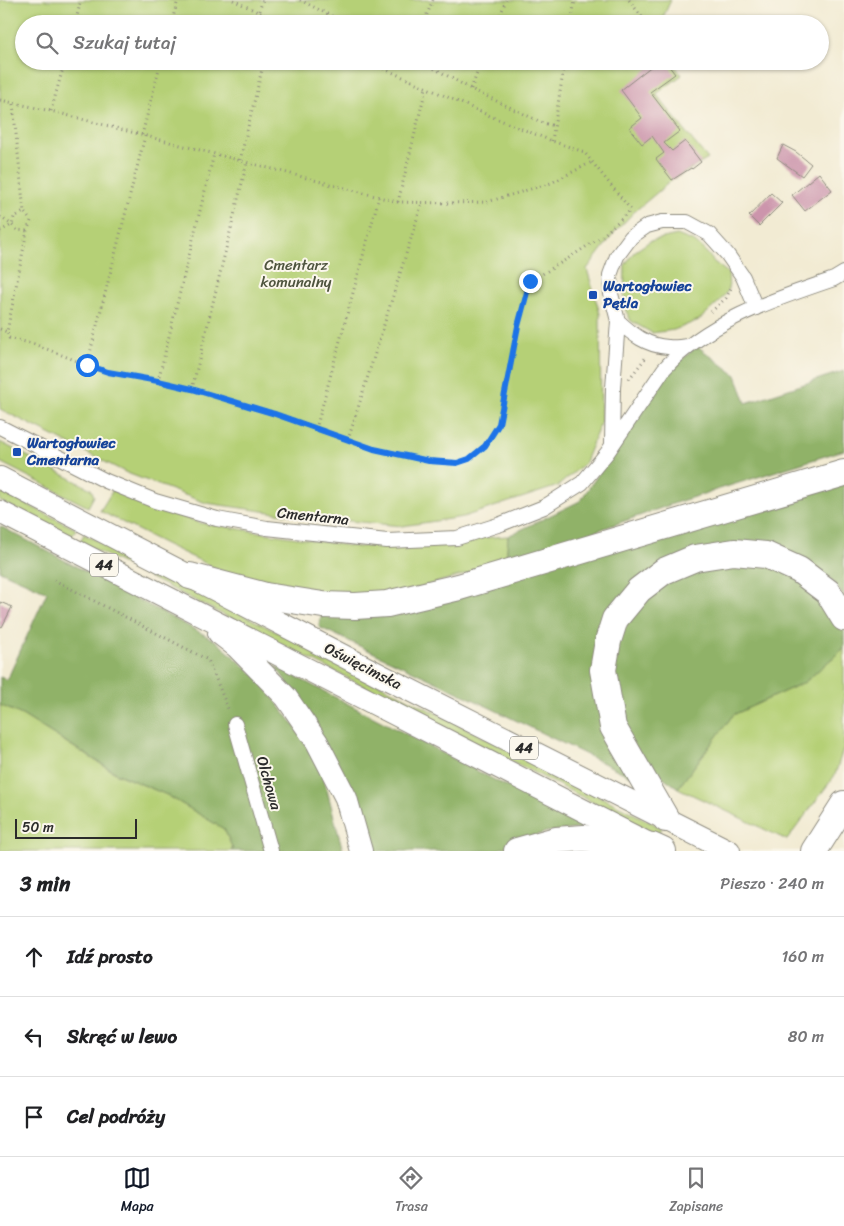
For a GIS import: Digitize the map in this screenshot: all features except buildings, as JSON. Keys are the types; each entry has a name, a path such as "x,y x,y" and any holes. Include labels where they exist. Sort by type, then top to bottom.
{"highway":[{"path":"190,576 266,596 323,605 387,604 459,586 844,474"},
{"path":"666,819 612,727 603,670 608,642 615,619 640,590 664,571 695,558 734,552 766,555 799,570 828,592 844,618"},
{"path":"814,851 840,810 844,787"},
{"path":"517,851 556,840 584,838 657,848"}],"main road":[{"name":"Oświęcimska","path":"0,478 382,676 729,851"},
{"name":"Oświęcimska","path":"0,512 657,848"},
{"path":"185,606 237,648 286,697 317,742 346,798 361,851"}],"street":[{"path":"612,445 613,388 618,321 611,294 610,275 617,256 631,237 647,226 662,222 687,222 709,234 727,254 742,277 756,308"},
{"name":"Cmentarna","path":"0,428 106,481 155,501 217,519 267,528 387,540 457,538 502,524 544,507 582,483 607,453 664,369 688,346 713,329 756,308 834,279 844,273"},
{"path":"618,321 642,340 655,346 669,348 688,346"},
{"name":"Olchowa","path":"234,724 271,851"}],"path":[{"path":"78,15 82,0"},
{"path":"174,15 178,0"},
{"path":"233,0 264,15"},
{"path":"259,12 263,0"},
{"path":"300,0 329,15"},
{"path":"427,15 433,0"},
{"path":"500,15 506,0"},
{"path":"572,15 575,0"},
{"path":"629,0 640,15"},
{"path":"51,111 62,70"},
{"path":"87,365 160,70"},
{"path":"240,160 262,70"},
{"path":"13,104 24,212 31,221 26,231 7,332 9,338 34,344 108,372 192,389 275,414 374,449 429,461 457,463 469,459 485,446 499,424 518,326 530,281 601,237 633,211 584,152 490,116 387,70"},
{"path":"437,70 470,89 543,123 555,126"},
{"path":"470,89 478,70"},
{"path":"552,141 564,70"},
{"path":"398,202 426,88"},
{"path":"0,100 51,111 398,202 487,202 551,183 592,162"},
{"path":"158,381 214,154"},
{"path":"192,389 247,162"},
{"path":"316,429 379,197"},
{"path":"348,440 422,203"},
{"path":"0,231 12,225 14,217 24,212"},
{"path":"0,217 17,230 26,231"},
{"path":"0,329 7,332"},
{"path":"54,580 208,660 234,724"}],"green space":[{"name":"Cmentarz komunalny","path":"0,0 671,0 664,15 15,15 15,70 678,70 682,75 656,94 708,159 672,180 634,212 615,232 587,269 600,314 601,422 584,464 558,486 463,517 402,526 298,516 206,503 127,473 0,409"},
{"path":"677,235 695,242 714,262 728,273 729,289 720,301 699,320 674,330 652,333 631,321 624,307 625,265 634,252 650,241"},
{"path":"697,346 736,375 746,403 844,371 844,450 681,501 506,563 508,536 580,501 669,371"},
{"path":"0,442 91,489 94,496 88,507 0,462"},
{"path":"844,480 844,597 830,578 698,550 605,620 630,776 319,627 321,617"},
{"path":"113,490 200,523 357,547 508,536 506,563 406,591 318,597 230,575 100,511"},
{"path":"0,491 76,529 71,537 0,501"},
{"path":"0,526 216,641 257,677 294,725 322,771 343,851 229,851 233,849 224,829 167,795 118,774 22,715 0,705 0,677 7,680 47,592 0,571"},
{"path":"84,534 662,828 657,835 80,542"},
{"path":"731,560 768,562 811,586 844,631 844,648 805,682 733,715 678,788 652,769 628,737 610,664 621,627 649,592 677,573"},
{"path":"844,648 844,746 835,775 787,840 678,788 733,715 805,682"},
{"path":"275,666 587,828 546,832 494,851 367,851 316,722"},
{"path":"0,705 22,715 117,774 167,795 224,829 233,849 229,851 0,851"}],"place":[{"name":"Wartogłowiec Pętla","path":"593,295"},
{"name":"Wartogłowiec Cmentarna","path":"17,452"}],"route":[{"path":"87,365 108,372 192,389 275,414 374,449 429,461 457,463 469,459 485,446 499,424 518,326 530,281"}]}
